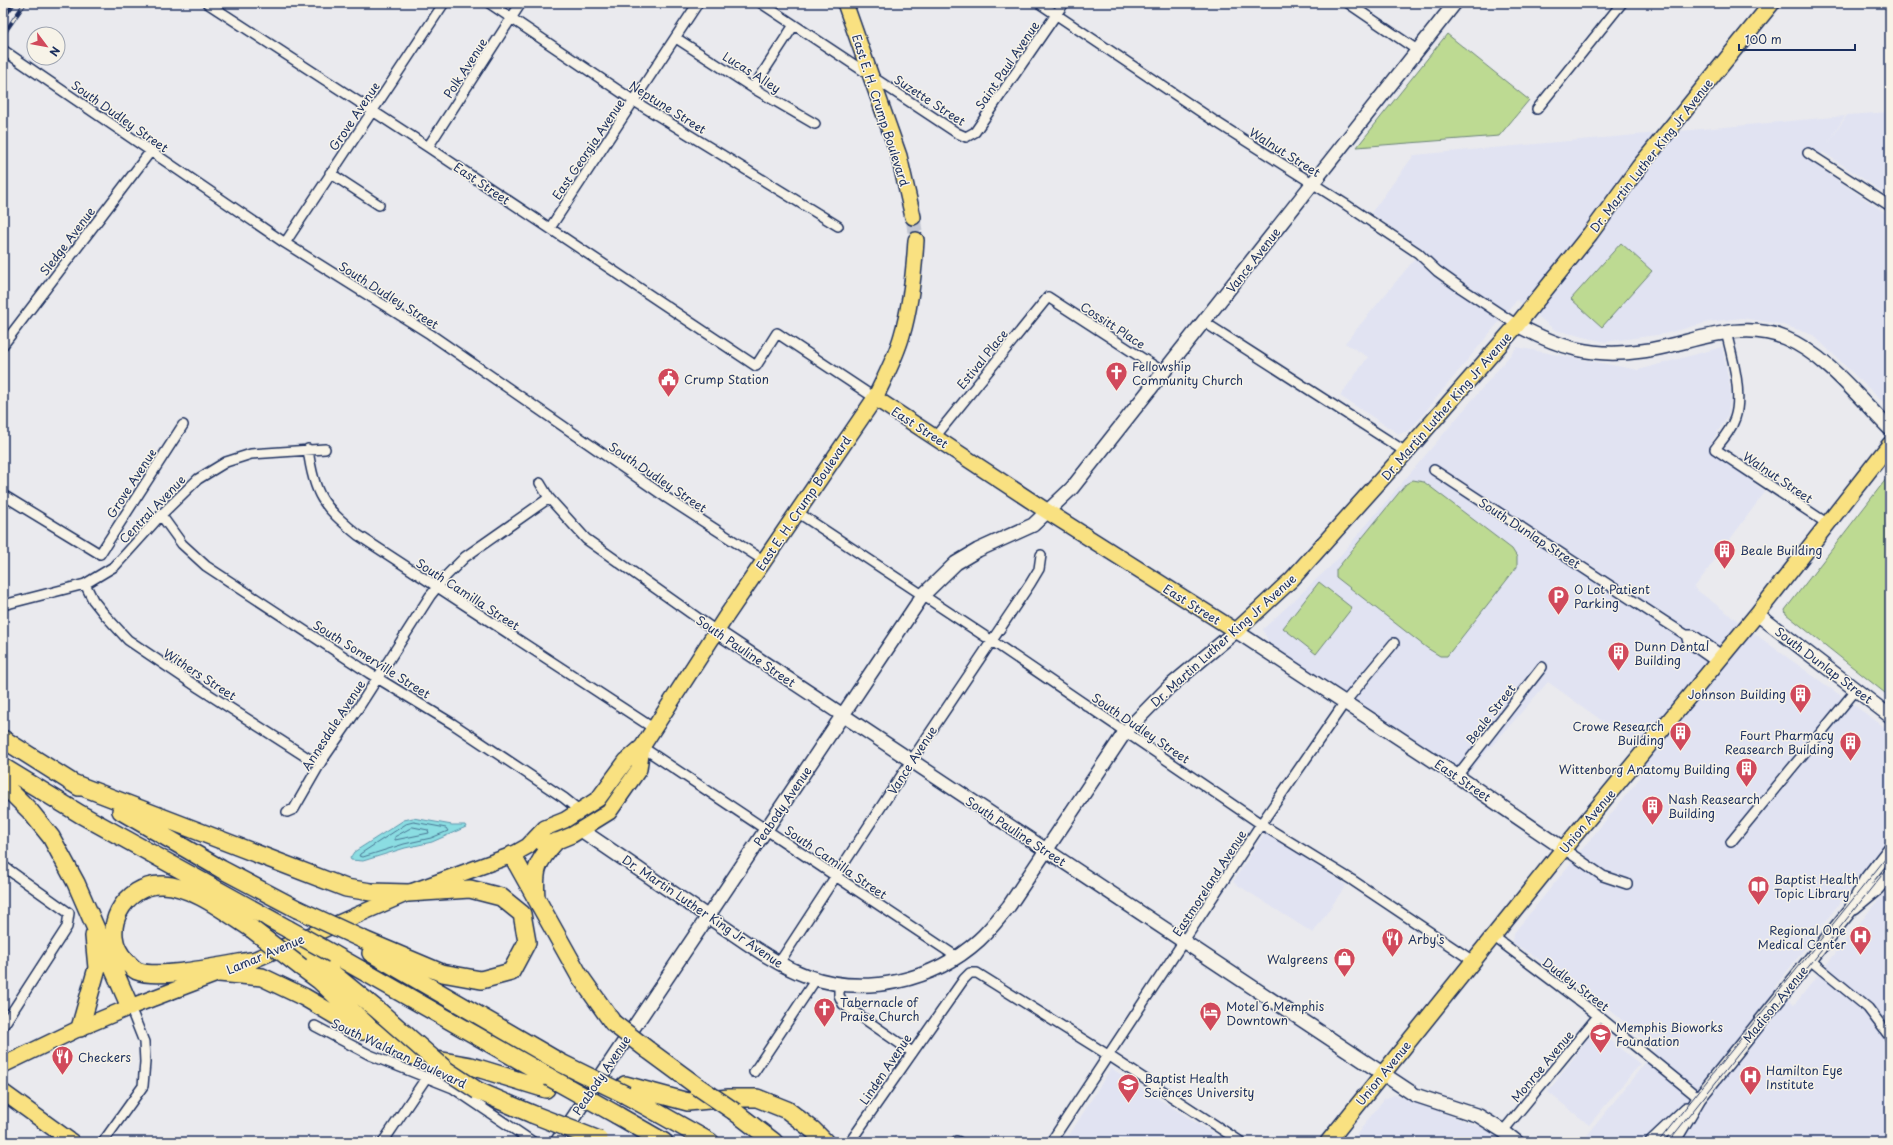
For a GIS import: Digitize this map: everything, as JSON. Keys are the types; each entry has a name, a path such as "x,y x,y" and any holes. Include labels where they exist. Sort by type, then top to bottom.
{"highway":[{"path":"3,738 70,782 221,869 359,942 494,1024 626,1090 710,1142"},
{"path":"3,767 80,814 288,929 304,950 326,958 655,1142"},
{"path":"70,782 189,829 346,888 372,892 408,894 470,889 501,897 522,914 528,942 511,972 481,980 442,973 359,942"},
{"path":"3,784 30,812 51,837 76,883 92,923 130,1007"},
{"path":"537,902 536,875 538,866 542,857 555,842"},
{"path":"512,855 579,975 613,1023 774,1142"},
{"path":"251,961 160,975 136,971 119,953 113,928 118,910 126,900 136,892 148,887 163,885 179,888 194,894 252,929 320,981 370,1029 409,1055"},
{"path":"80,1028 96,968 92,923"},
{"path":"326,958 380,1012 446,1070 478,1091 601,1141"},
{"path":"219,973 262,977 304,996 376,1040 409,1055 472,1066 548,1083"},
{"path":"626,1090 688,1102 728,1098 757,1098 787,1110 814,1130 825,1142"},
{"path":"614,1119 664,1142"}],"main road":[{"name":"East E. H. Crump Boulevard","path":"846,3 899,156 913,217"},
{"name":"Dr. Martin Luther King Jr Avenue","path":"1236,631 1292,579 1517,325 1590,234 1639,167 1772,3"},
{"name":"East E. H. Crump Boulevard","path":"528,846 545,828 580,811 598,799 626,761 642,747 763,560 875,398 890,367 902,335 909,303 916,240"},
{"name":"East Street","path":"875,398 1048,512 1236,631"},
{"name":"Union Avenue","path":"1328,1142 1493,936 1721,660 1890,444"},
{"name":"East E. H. Crump Boulevard","path":"528,846 555,842 582,830 609,812 639,769 642,747"},
{"name":"Lamar Avenue","path":"3,1066 80,1028 130,1007 251,961 408,894 512,855 528,846"},
{"path":"3,1092 72,1142"}],"street":[{"name":"East Street","path":"207,3 428,147 756,366 777,333 875,398"},
{"name":"Grove Avenue","path":"285,243 444,3"},
{"name":"Neptune Street","path":"489,3 634,101 838,226"},
{"name":"Polk Avenue","path":"428,147 521,3"},
{"name":"East Georgia Avenue","path":"550,228 698,3"},
{"name":"Suzette Street","path":"761,3 957,133 966,137"},
{"name":"Walnut Street","path":"1039,3 1195,108 1418,253 1442,275 1517,325"},
{"name":"Saint Paul Avenue","path":"966,137 976,132 1064,3"},
{"path":"1348,3 1417,50"},
{"name":"Vance Avenue","path":"1048,512 1072,488 1165,373 1455,3"},
{"path":"1537,109 1622,3"},
{"path":"753,88 794,25"},
{"name":"Lucas Alley","path":"676,38 753,88 815,124"},
{"name":"South Dudley Street","path":"5,51 150,152 285,243 430,334 666,498 763,560"},
{"name":"Sledge Avenue","path":"3,345 150,152"},
{"path":"1808,153 1890,206"},
{"path":"330,173 379,205"},
{"name":"Cossitt Place","path":"1048,297 1165,373"},
{"name":"Estival Place","path":"935,437 1048,297"},
{"path":"1204,322 1406,452"},
{"path":"1517,325 1576,350 1611,354 1643,351 1726,332 1746,330 1768,332 1785,338 1801,347 1827,366 1890,429"},
{"name":"Walnut Street","path":"1726,332 1738,396 1736,417 1730,429 1715,449 1828,524"},
{"name":"Grove Avenue","path":"3,495 100,554 183,425"},
{"name":"South Camilla Street","path":"308,449 311,474 316,488 326,506 358,535 653,728"},
{"name":"Central Avenue","path":"3,605 85,584 115,566 161,515 198,479 226,462 251,454 325,449"},
{"name":"South Dunlap Street","path":"1434,470 1686,635 1688,642 1721,660"},
{"name":"South Pauline Street","path":"540,483 549,498 570,523 590,543 716,631 1415,1095 1479,1116 1517,1142"},
{"name":"Annesdale Avenue","path":"287,812 294,809 321,762 437,587 447,575 465,557 549,498"},
{"name":"South Dudley Street","path":"797,512 992,641 1261,824 1352,880 1473,961"},
{"name":"Peabody Avenue","path":"557,1142 923,595 956,563 978,550 1033,525 1048,512"},
{"name":"South Somerville Street","path":"161,515 182,544 206,566 378,678 453,724 564,798 580,811"},
{"name":"Vance Avenue","path":"779,963 911,761 1035,576 1041,555"},
{"name":"Withers Street","path":"85,584 105,616 128,640 199,688 311,760 321,762"},
{"name":"South Dunlap Street","path":"1757,614 1890,716"},
{"name":"East Street","path":"1236,631 1457,776 1603,876 1627,884"},
{"name":"Dr. Martin Luther King Jr Avenue","path":"582,830 779,963 816,979 839,984 872,985 903,981 942,966 956,957 988,931 1009,906 1125,732 1169,687 1236,631"},
{"name":"Eastmoreland Avenue","path":"1051,1142 1185,942 1261,824 1345,702 1394,643"},
{"name":"Beale Street","path":"1457,776 1542,667"},
{"path":"1732,842 1856,690"},
{"name":"South Camilla Street","path":"642,747 956,957"},
{"name":"Madison Avenue","path":"1652,1142 1699,1098 1851,909 1866,880 1890,849"},
{"path":"3,866 69,913 67,927 3,1026"},
{"name":"Madison Avenue","path":"1851,909 1877,888 1890,872"},
{"name":"Dudley Street","path":"1493,936 1598,1016 1699,1098"},
{"path":"1810,960 1868,1008 1890,1037"},
{"name":"Linden Avenue","path":"852,1140 912,1052 964,979 970,973 977,972 1108,1055"},
{"path":"754,1072 816,979"},
{"path":"839,984 839,995 842,1004 912,1052"},
{"path":"104,1142 143,1086 145,1062 144,1042 130,1007"},
{"name":"Monroe Avenue","path":"1503,1131 1598,1016"},
{"name":"South Waldran Boulevard","path":"315,1026 370,1054 453,1088 533,1142"},
{"path":"1108,1055 1241,1142"},
{"path":"383,1142 426,1078"},
{"name":"Madison Avenue","path":"1673,1142 1699,1098"}],"shaded area":[{"path":"1890,112 1890,197 1823,152 1814,164 1890,216 1890,406 1881,400 1813,335 1781,324 1742,318 1709,322 1664,334 1605,342 1555,330 1517,300 1410,430 1399,434 1340,396 1368,357 1345,343 1423,249 1371,213 1414,155 1845,116 1829,142 1847,115"},
{"path":"1517,347 1638,370 1722,347 1731,392 1728,415 1709,446 1765,492 1694,588 1890,731 1890,855 1881,849 1775,987 1794,1005 1890,885 1890,1140 1886,1138 1888,1142 1582,1142 1656,1049 1590,993 1512,942 1513,934 1640,778 1633,743 1548,682 1468,773 1451,767 1269,644 1263,629 1335,562"},
{"path":"1265,832 1346,885 1313,933 1233,882"},
{"path":"1595,1029 1640,1064 1589,1125 1548,1092"},
{"name":"Baptist Health Sciences University","path":"1111,1068 1226,1142 1065,1142"},
{"path":"1395,1095 1489,1130 1504,1142 1351,1142 1384,1099"}],"green space":[{"path":"1447,34 1529,100 1499,136 1357,147"},
{"path":"1621,243 1652,271 1602,327 1571,299"},
{"path":"1890,474 1890,697 1786,614 1785,610"},
{"path":"1413,480 1424,482 1512,549 1517,557 1517,567 1447,656 1440,656 1427,648 1336,577 1336,570 1406,484"},
{"path":"1319,582 1352,608 1316,654 1283,628"}],"water":[{"path":"413,818 452,825 465,825 466,827 432,842 405,848 363,861 351,860 350,858 354,852 404,820"}],"tunnel":[{"path":"913,217 916,240"}],"tram line":[{"path":"1658,1142 1890,853"},
{"path":"1668,1142 1890,865"}],"railway":[{"path":"3,19 14,3"},
{"path":"3,35 25,3"}],"place":[{"name":"Fellowship Community Church","path":"1117,392"},
{"name":"Crump Station","path":"668,398"},
{"name":"Beale Building","path":"1724,570"},
{"name":"O Lot Patient Parking","path":"1558,616"},
{"name":"Dunn Dental Building","path":"1618,672"},
{"name":"Johnson Building","path":"1801,714"},
{"name":"Crowe Research Building","path":"1680,752"},
{"name":"Fourt Pharmacy Reasearch Building","path":"1850,762"},
{"name":"Wittenborg Anatomy Building","path":"1746,788"},
{"name":"Nash Reasearch Building","path":"1652,826"},
{"name":"Baptist Health Topic Library","path":"1759,906"},
{"name":"Regional One Medical Center","path":"1861,956"},
{"name":"Arby's","path":"1392,958"},
{"name":"Walgreens","path":"1344,978"},
{"name":"Tabernacle of Praise Church","path":"825,1028"},
{"name":"Motel 6 Memphis Downtown","path":"1211,1032"},
{"name":"Memphis Bioworks Foundation","path":"1600,1054"},
{"name":"Checkers","path":"62,1076"},
{"name":"Hamilton Eye Institute","path":"1751,1096"},
{"name":"Baptist Health Sciences University","path":"1129,1104"}]}
